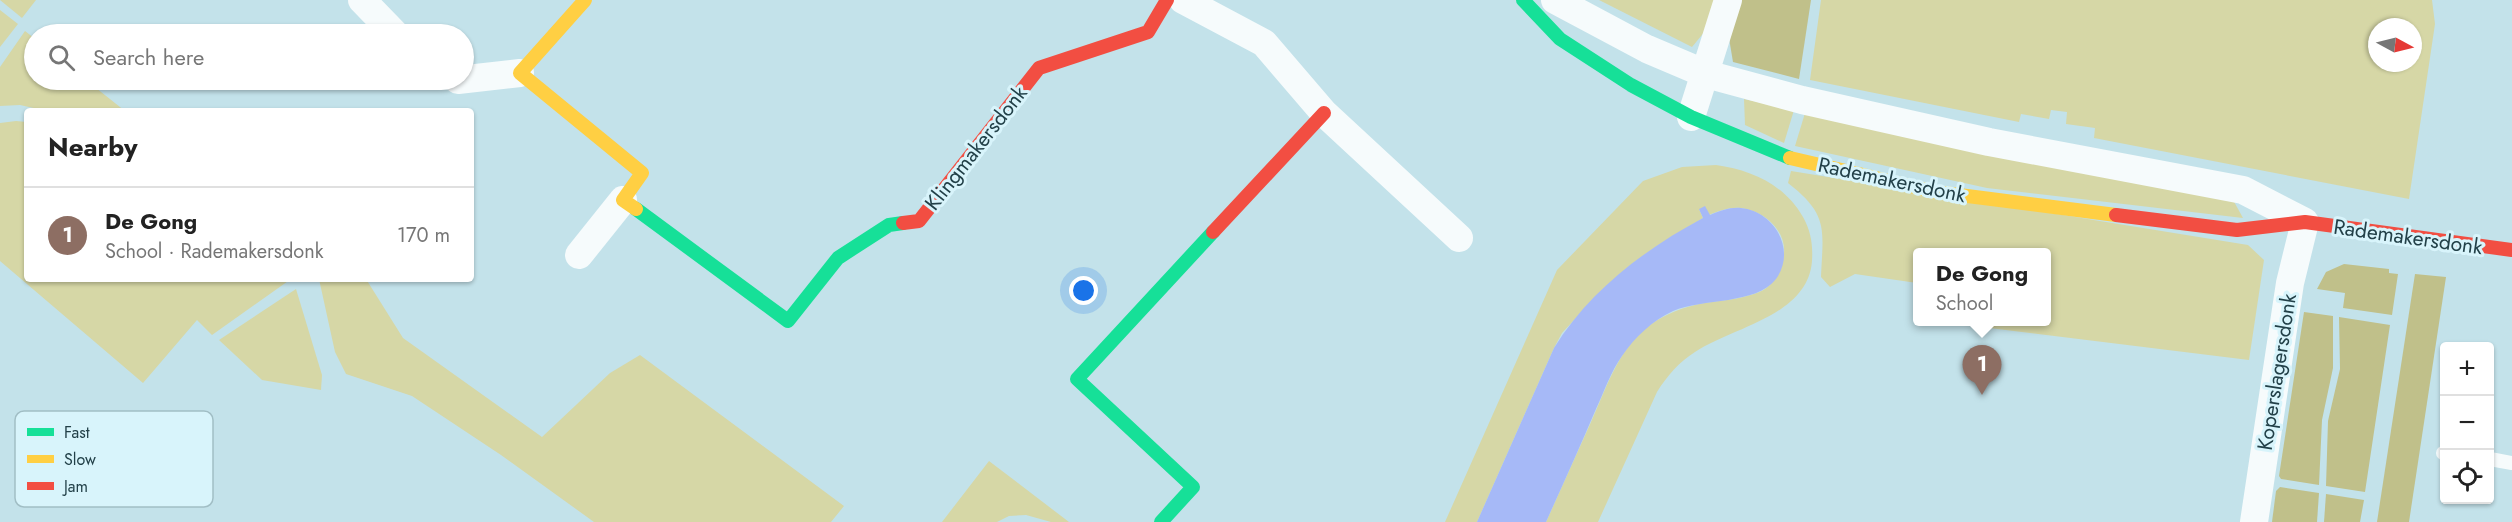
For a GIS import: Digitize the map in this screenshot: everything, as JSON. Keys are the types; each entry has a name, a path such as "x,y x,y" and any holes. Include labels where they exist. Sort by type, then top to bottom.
{"street":[{"path":"362,0 385,24"},
{"path":"474,78 520,73 585,0"},
{"name":"Klingmakersdonk","path":"622,200 788,321 838,258 889,225 919,221 1039,68 1148,32 1167,0"},
{"path":"1183,0 1264,43 1324,113 1460,238"},
{"name":"Rademakersdonk","path":"1523,0 1560,39 1631,85 1691,117 1786,157 1936,192 2236,230 2305,222 2512,250"},
{"name":"Rademakersdonk","path":"1555,0 1647,50 1706,74 1802,100 1989,142 2243,190 2305,222"},
{"path":"1691,117 1728,0"},
{"path":"520,73 642,173 579,255"},
{"path":"1161,522 1193,487 1077,380 1324,113"},
{"name":"Koperslagersdonk","path":"2254,522 2290,283 2305,222"}],"lane":[{"path":"2494,460 2512,463"}],"green space":[{"path":"0,0 36,0 22,18"},
{"path":"1599,0 1715,0 1706,30 1692,47"},
{"path":"1741,0 1811,0 1799,79 1733,62 1729,38"},
{"path":"1821,0 2432,0 2435,24 2409,199 2094,138 2095,128 2066,124 2067,112 2051,110 2049,119 2021,114 2019,122 1810,80"},
{"path":"0,10 18,24 0,47"},
{"path":"24,32 24,90 99,90 121,108 0,106 0,67"},
{"path":"1744,99 1794,110 1784,143 1745,125"},
{"path":"1805,113 2232,198 2243,218 1987,188 1795,146"},
{"path":"24,122 24,281 0,261 0,123"},
{"path":"1716,165 1729,167 1766,180 1795,205 1803,217 1811,238 1812,261 1807,280 1797,295 1766,318 1695,352 1665,380 1657,392 1598,522 1546,522 1613,372 1627,348 1636,338 1657,320 1682,309 1758,292 1772,282 1780,268 1784,256 1784,244 1771,222 1756,212 1740,208 1709,215 1699,209 1703,218 1628,267 1601,291 1562,333 1477,522 1445,522 1557,270 1643,181 1682,167"},
{"path":"1791,171 2248,245 2264,260 2249,360 1973,326 2051,326 2051,248 1913,248 1913,282 1855,274 1830,287 1821,277 1822,235 1817,214 1811,204 1788,183"},
{"path":"2344,264 2389,269 2389,273 2398,274 2392,315 2343,308 2345,293 2317,289 2326,272"},
{"path":"2415,274 2446,277 2409,522 2377,522"},
{"path":"25,282 287,282 212,335 197,320 143,383"},
{"path":"320,282 368,282 403,338 542,437 610,373 640,355 844,506 831,522 594,522 501,455 412,396 346,374 335,352"},
{"path":"296,289 322,375 321,390 262,380 219,340"},
{"path":"2304,312 2333,316 2333,368 2322,420 2319,485 2281,479 2279,476"},
{"path":"2339,317 2390,325 2365,492 2326,486 2328,421 2340,369"},
{"path":"989,461 1069,522 1051,522 1026,515 1009,516 997,522 942,522"},
{"path":"2280,487 2319,493 2317,522 2272,522 2276,491"},
{"path":"2326,494 2364,500 2360,522 2324,522"}],"water":[{"path":"1705,206 1710,215 1733,208 1753,211 1772,224 1779,234 1784,256 1782,268 1776,279 1756,293 1673,311 1651,325 1632,342 1611,375 1546,522 1477,522 1554,348 1568,327 1601,290 1620,273 1660,243 1703,218 1699,209"}],"traffic: fast":[{"path":"1523,0 1560,39 1631,85 1691,117 1790,158"},
{"path":"636,209 788,321 838,258 889,225 903,223"},
{"path":"1161,522 1193,487 1077,379 1213,232"}],"traffic: slow":[{"path":"585,0 520,73 642,173 623,200 636,209"},
{"path":"1790,158 1936,192 2116,215"}],"traffic: jam":[{"path":"903,223 919,221 1039,68 1148,32 1167,0"},
{"path":"1213,232 1324,113"},
{"path":"2116,215 2237,230 2305,222 2512,250"}],"place":[{"name":"De Gong","path":"1982,395"}]}
